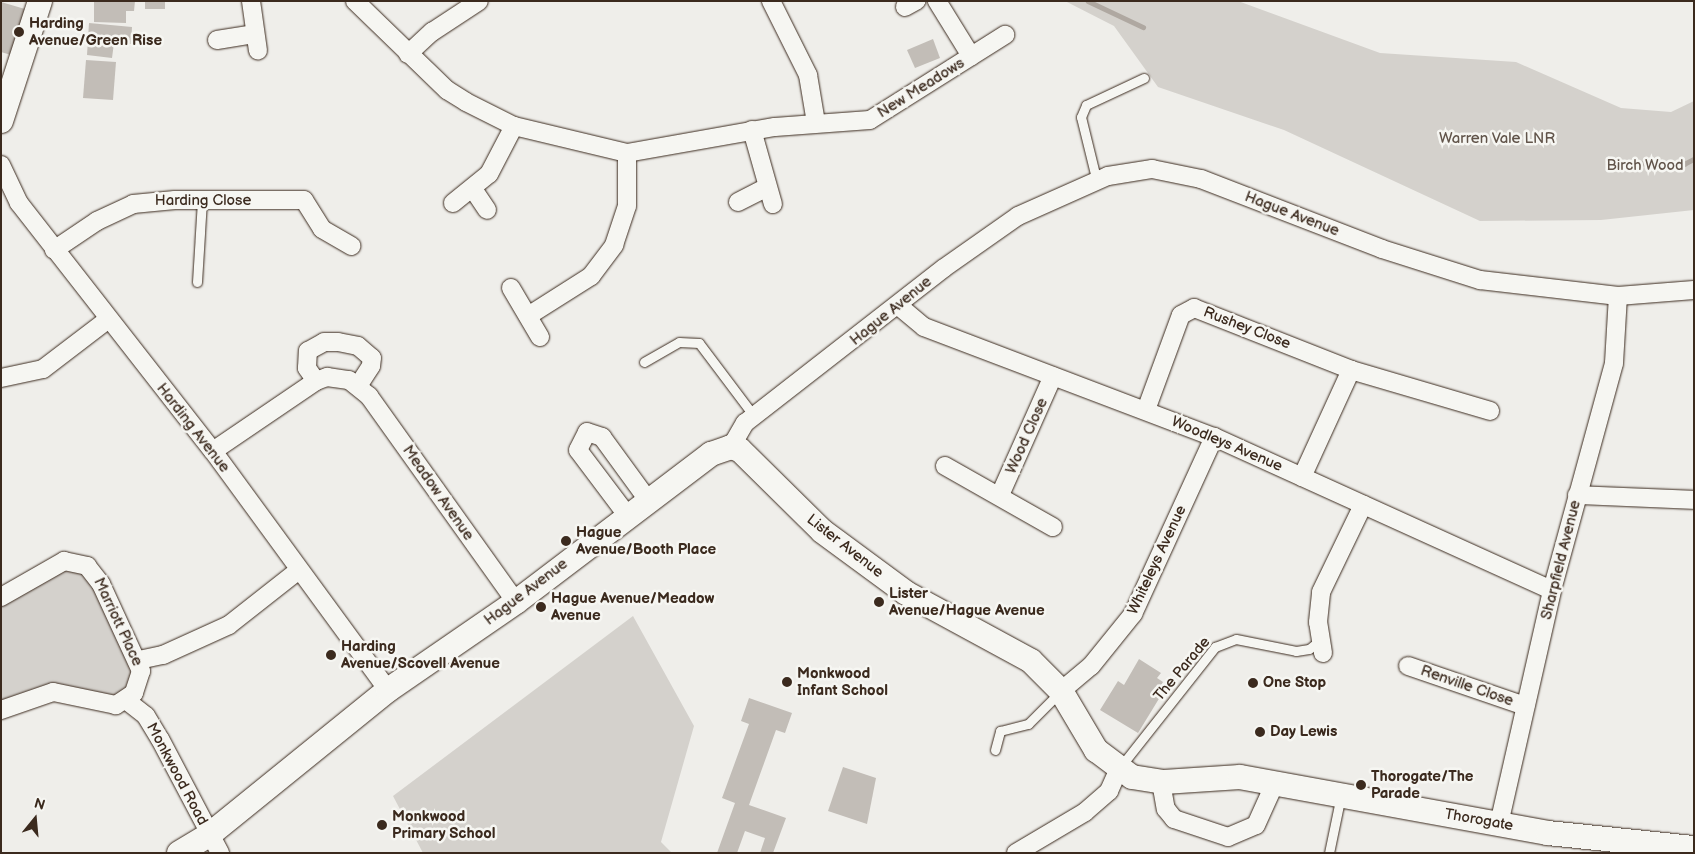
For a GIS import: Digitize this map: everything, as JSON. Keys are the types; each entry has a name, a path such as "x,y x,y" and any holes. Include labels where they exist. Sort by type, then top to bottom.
{"street":[{"path":"1,121 40,1"},
{"path":"217,40 256,42 251,1"},
{"name":"New Meadows","path":"355,1 447,90 514,126 627,153 752,130 870,120 1005,35"},
{"path":"408,54 432,32 480,1"},
{"path":"771,1 808,75 816,124"},
{"name":"New Meadows","path":"937,1 971,56"},
{"path":"454,203 473,189 499,160 514,126"},
{"path":"752,130 765,188 773,204"},
{"path":"528,316 590,276 614,245 627,206 627,153"},
{"name":"Harding Avenue","path":"1,165 19,203 107,320 212,451 388,690"},
{"name":"Hague Avenue","path":"179,853 215,844 388,690 516,602 628,515 711,454 731,448 744,423 900,306 944,268 1018,216 1096,178 1152,169 1174,172 1450,273 1523,287 1618,296 1694,290"},
{"path":"738,202 765,188"},
{"path":"473,189 487,210"},
{"name":"Harding Close","path":"54,250 133,204 202,200 304,200 322,229 351,246"},
{"path":"511,288 540,337"},
{"name":"Sharpfield Avenue","path":"1499,824 1552,590 1614,363 1618,296"},
{"name":"Woodleys Avenue","path":"900,306 924,327 1214,437 1552,590"},
{"name":"Rushey Close","path":"1146,410 1182,315 1194,308 1351,370 1490,411"},
{"path":"1,378 43,369 107,320"},
{"path":"212,451 316,381 338,376 358,386 372,366 372,358 358,346 338,342 324,342 308,351 307,368 316,381"},
{"path":"1302,477 1351,370"},
{"name":"Wood Close","path":"1000,495 1053,376"},
{"name":"Meadow Avenue","path":"358,386 516,602"},
{"path":"628,515 578,450 587,432 602,437 648,500"},
{"name":"Whiteleys Avenue","path":"1062,691 1091,666 1133,614 1214,437"},
{"name":"Lister Avenue","path":"731,448 740,450 822,531 890,581 1031,661 1062,691 1096,750 1118,770"},
{"path":"945,466 1000,495 1053,527"},
{"path":"1577,495 1694,500"},
{"path":"1321,646 1321,592 1363,505"},
{"name":"Marriott Place","path":"1,597 64,562 87,566 101,584 139,660 139,682 127,701"},
{"path":"139,660 163,654 229,625 298,570"},
{"name":"Renville Close","path":"1408,666 1525,706"},
{"path":"1,710 53,692 84,695 110,704 127,701"},
{"name":"Monkwood Road","path":"127,701 146,716 215,844"},
{"path":"1016,853 1039,846 1085,812 1109,791 1118,770"},
{"name":"Thorogate","path":"1118,770 1162,782 1222,776 1275,783 1499,824 1694,848"},
{"path":"1162,782 1166,809 1174,819 1228,837 1256,825 1275,783"}],"lane":[{"path":"1096,178 1081,117 1086,105 1144,78"},
{"path":"197,282 202,200"},
{"path":"644,362 679,342 699,343 754,416"},
{"name":"The Parade","path":"1118,770 1215,647 1236,639 1296,651 1321,646"},
{"path":"995,750 1000,731 1028,724 1062,691"},
{"path":"1329,853 1341,795"}],"green space":[{"name":"Warren Vale LNR","path":"1065,1 1238,1 1380,53 1516,62 1621,108 1671,112 1694,101 1694,210 1601,220 1480,221 1284,130 1158,87 1114,26"},
{"path":"52,566 87,566 139,660 127,701 84,695 1,710 1,597"},
{"path":"633,616 694,726 661,842 672,853 423,853 393,796"}],"building":[{"path":"94,1 135,1 134,11 126,11 126,23 94,22"},
{"path":"145,1 165,1 165,9 145,9"},
{"path":"1,2 25,9 11,55 1,52"},
{"path":"89,23 132,27 131,44 114,43 112,58 87,55"},
{"path":"933,39 940,58 915,68 907,50"},
{"path":"86,60 116,62 113,100 83,98"},
{"path":"1139,659 1161,673 1157,678 1163,682 1156,694 1160,697 1138,733 1100,710 1118,681 1124,685"},
{"path":"749,698 792,713 785,733 776,730 749,805 786,818 773,853 760,853 765,838 745,831 737,853 717,853 735,803 722,798 749,724 741,721"},
{"path":"843,767 876,778 867,824 828,811"}],"waterway":[{"path":"1088,1 1143,27"},
{"path":"1612,163 1684,164 1694,159"}],"place":[{"name":"Harding Avenue/Green Rise","path":"19,32"},
{"name":"Hague Avenue/Booth Place","path":"566,541"},
{"name":"Lister Avenue/Hague Avenue","path":"879,602"},
{"name":"Hague Avenue/Meadow Avenue","path":"541,607"},
{"name":"Harding Avenue/Scovell Avenue","path":"331,655"},
{"name":"Monkwood Infant School","path":"787,682"},
{"name":"One Stop","path":"1253,683"},
{"name":"Day Lewis","path":"1260,732"},
{"name":"Thorogate/The Parade","path":"1361,785"},
{"name":"Monkwood Primary School","path":"382,825"}],"park label":[{"name":"Birch Wood","path":"1645,166"}]}
